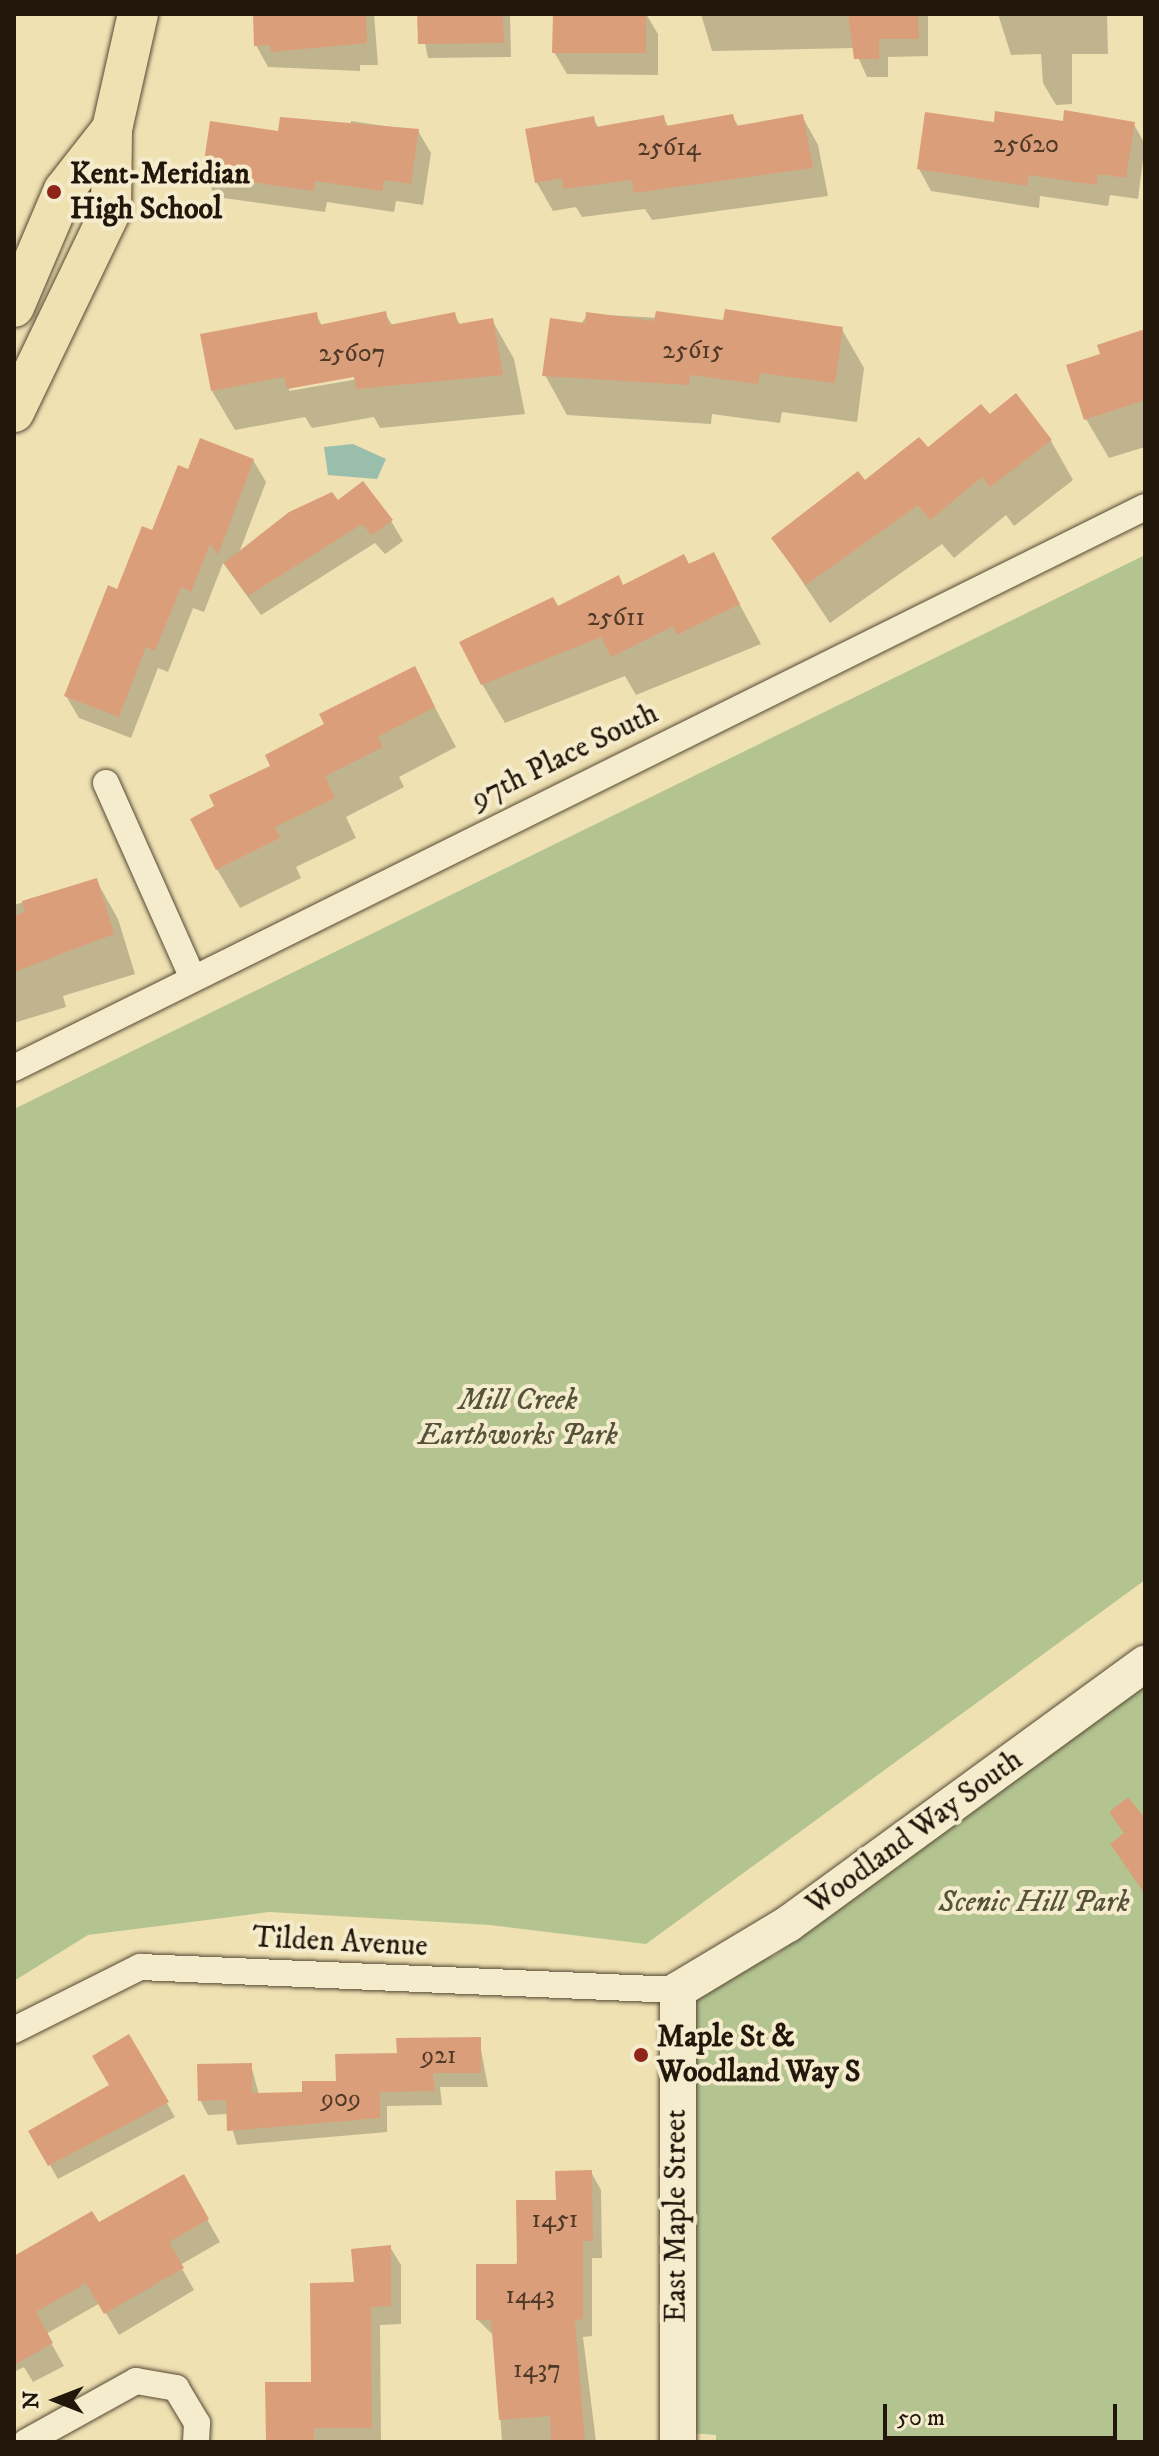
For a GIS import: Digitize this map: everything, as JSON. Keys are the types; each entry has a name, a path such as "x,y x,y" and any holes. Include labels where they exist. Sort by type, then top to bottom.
{"main road":[{"path":"14,412 111,210 112,129 138,14"},
{"path":"14,307 64,190 112,129"}],"street":[{"name":"97th Place South","path":"14,1068 192,976 1145,507"},
{"path":"106,783 192,976"},
{"name":"Woodland Way South","path":"678,1990 788,1924 1145,1664"},
{"name":"Tilden Avenue","path":"14,2030 140,1967 678,1990"},
{"name":"East Maple Street","path":"678,1990 678,2442"},
{"path":"26,2442 136,2381 176,2388 197,2423 196,2442"}],"green space":[{"name":"Mill Creek Earthworks Park","path":"1145,555 1145,1580 646,1944 490,1925 269,1912 88,1935 14,1981 14,1109"},
{"name":"Scenic Hill Park","path":"1145,1683 1145,2442 716,2442 716,2435 678,2432 678,1990 774,1956"}],"shaded area":[{"path":"353,444 386,459 377,479 328,475 324,447"}],"building":[{"path":"253,14 366,14 367,43 271,52 270,45 254,46"},
{"path":"417,14 503,14 504,43 418,44"},
{"path":"553,14 646,14 646,53 552,53"},
{"path":"848,14 918,14 919,39 879,39 879,59 854,59"},
{"path":"1064,110 1135,122 1126,178 1098,174 1096,185 1029,175 1027,186 917,169 925,112 994,122 995,111 1063,121"},
{"path":"733,114 736,126 803,114 813,168 634,193 631,180 563,189 562,178 535,183 525,129 594,116 596,127 664,115 666,126"},
{"path":"280,117 419,129 411,184 384,180 382,191 315,181 314,191 202,175 210,121 278,131"},
{"path":"725,309 843,327 835,383 760,373 758,384 690,375 689,385 542,376 550,318 585,323 586,312 654,321 656,311 723,320"},
{"path":"386,311 389,325 455,312 458,324 493,318 503,375 356,389 354,377 287,389 284,377 211,391 200,334 317,312 319,325"},
{"path":"1145,329 1145,400 1084,420 1066,365 1100,354 1097,345"},
{"path":"1016,393 1052,440 990,487 982,477 930,520 918,505 806,585 771,538 858,471 865,480 919,437 928,447 981,404 990,414"},
{"path":"200,438 254,459 218,555 210,544 191,592 181,587 155,651 146,647 119,717 64,696 108,585 117,589 142,526 152,530 178,465 188,469"},
{"path":"363,481 393,520 372,535 362,524 248,596 224,563 289,512 332,492 338,500"},
{"path":"714,552 740,604 677,635 673,626 611,657 601,637 481,685 459,642 553,597 558,606 619,575 623,585 684,554 689,564"},
{"path":"415,666 435,707 378,737 383,747 325,776 335,798 275,827 280,838 216,870 190,819 214,806 209,795 270,766 265,755 324,724 319,714"},
{"path":"97,878 114,934 14,972 14,916 25,912 22,901"},
{"path":"1128,1797 1145,1818 1145,1894 1110,1844 1124,1833 1109,1812"},
{"path":"129,2034 169,2102 48,2166 28,2131 109,2085 92,2056"},
{"path":"481,2037 481,2073 433,2073 435,2091 380,2092 380,2118 227,2131 226,2100 198,2101 197,2064 252,2063 252,2093 302,2092 302,2081 336,2081 335,2054 397,2053 396,2038"},
{"path":"592,2170 593,2241 583,2241 583,2319 575,2320 585,2442 551,2442 550,2416 499,2420 491,2320 476,2320 476,2264 517,2264 516,2200 556,2200 555,2171"},
{"path":"184,2174 209,2219 169,2242 184,2268 104,2314 86,2283 36,2312 53,2343 14,2365 14,2256 92,2211 99,2222"},
{"path":"391,2245 391,2306 371,2307 372,2428 314,2428 314,2442 266,2442 265,2382 311,2382 310,2283 354,2282 351,2249"}],"place":[{"name":"Kent-Meridian High School","path":"54,192"},
{"name":"Maple St & Woodland Way S","path":"641,2055"}]}
